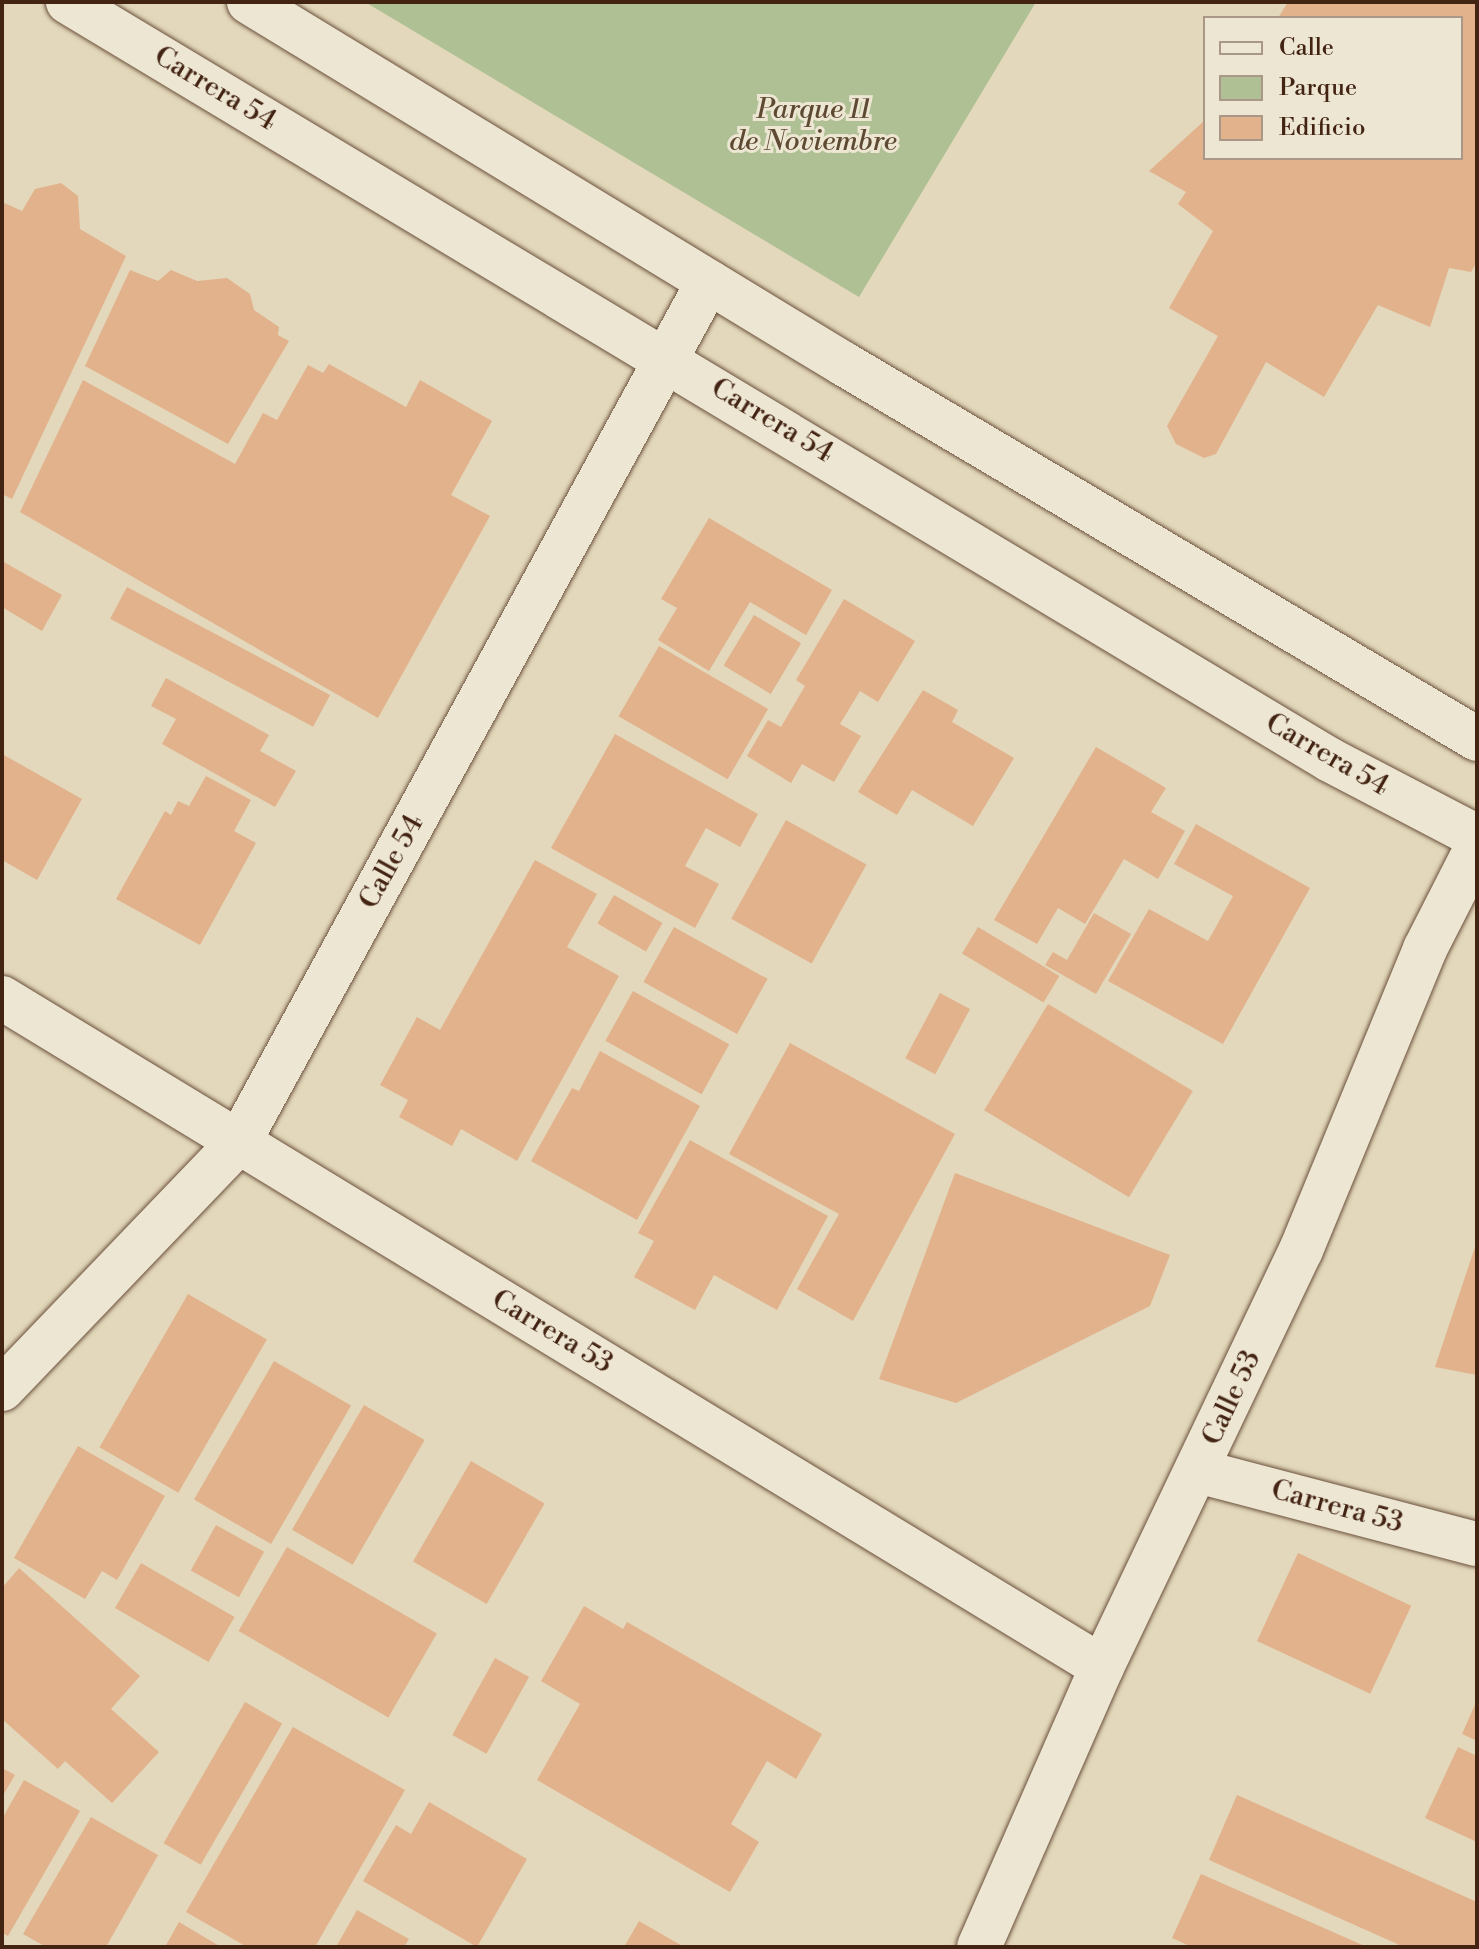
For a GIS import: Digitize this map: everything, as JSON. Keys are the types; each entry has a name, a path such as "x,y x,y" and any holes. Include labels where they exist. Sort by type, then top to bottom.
{"street":[{"name":"Carrera 54","path":"68,2 665,356 1330,760 1477,837"},
{"path":"249,2 708,282 1477,739"},
{"name":"Calle 54","path":"2,1389 239,1142 708,282"},
{"name":"Calle 53","path":"979,1947 1102,1667 1301,1250 1425,949 1477,847"},
{"name":"Carrera 53","path":"2,998 1102,1667"},
{"name":"Carrera 53","path":"1198,1471 1477,1544"}],"green space":[{"name":"Parque 11 de Noviembre","path":"365,2 1036,2 859,297"}],"building":[{"path":"1288,2 1477,2 1477,262 1471,272 1449,268 1430,327 1378,305 1324,397 1266,362 1216,454 1204,458 1176,444 1167,426 1218,336 1169,308 1213,231 1178,204 1186,192 1149,171 1203,122 1203,160 1463,160 1463,16 1279,16"},
{"path":"61,183 78,196 80,229 126,256 12,499 2,494 2,202 22,211 35,189"},
{"path":"130,270 158,281 171,270 197,281 227,278 250,294 254,310 279,327 278,335 289,341 228,444 85,366"},
{"path":"329,364 406,407 420,380 492,421 451,495 490,516 378,718 20,512 83,380 235,464 263,413 277,420 308,365 323,373"},
{"path":"709,518 832,590 806,635 750,602 709,671 658,640 677,608 661,599"},
{"path":"2,561 62,595 42,631 2,607"},
{"path":"127,587 330,695 313,727 110,619"},
{"path":"844,599 915,641 878,702 860,691 840,724 861,736 834,782 802,764 791,783 747,756 768,720 781,727 805,686 796,680"},
{"path":"754,615 801,643 771,694 724,666"},
{"path":"659,646 768,709 728,779 618,716"},
{"path":"166,678 269,735 260,751 296,771 275,807 162,744 176,719 151,706"},
{"path":"923,690 958,710 952,722 1014,758 973,826 912,790 897,815 858,792"},
{"path":"615,734 758,814 740,847 706,828 685,866 719,884 695,928 551,848"},
{"path":"1096,747 1166,788 1151,812 1185,831 1158,879 1124,859 1085,924 1058,908 1037,944 994,920"},
{"path":"2,754 82,799 37,880 2,860"},
{"path":"206,776 251,800 234,831 256,843 200,945 116,899 165,811 171,815 178,801 189,806"},
{"path":"786,820 866,865 812,963 731,919"},
{"path":"1196,824 1310,888 1223,1044 1108,981 1149,909 1208,941 1233,896 1174,864"},
{"path":"535,860 597,894 567,947 619,976 517,1161 461,1129 452,1146 399,1117 408,1100 380,1085 417,1017 440,1030"},
{"path":"614,895 662,923 646,952 598,924"},
{"path":"1094,913 1131,934 1096,994 1045,965 1053,952 1067,960"},
{"path":"674,927 768,979 737,1034 643,982"},
{"path":"978,927 1059,976 1043,1003 962,954"},
{"path":"633,991 729,1044 702,1094 605,1041"},
{"path":"940,993 970,1009 935,1074 905,1058"},
{"path":"1048,1004 1193,1091 1129,1197 984,1110"},
{"path":"790,1043 955,1134 853,1321 797,1289 839,1214 729,1154"},
{"path":"600,1051 700,1106 637,1220 531,1161 572,1088 579,1091"},
{"path":"690,1140 828,1216 777,1310 714,1275 695,1310 634,1277 654,1241 638,1233"},
{"path":"955,1173 1170,1255 1150,1306 956,1403 879,1379"},
{"path":"1477,1241 1477,1375 1435,1367"},
{"path":"188,1294 267,1340 178,1493 100,1447"},
{"path":"274,1361 351,1406 271,1544 194,1500"},
{"path":"364,1405 425,1440 353,1565 292,1530"},
{"path":"78,1446 165,1496 117,1580 102,1571 85,1599 14,1558"},
{"path":"471,1461 545,1504 487,1604 413,1561"},
{"path":"216,1525 264,1552 239,1597 191,1570"},
{"path":"287,1547 437,1634 388,1718 238,1631"},
{"path":"1298,1553 1411,1606 1370,1694 1257,1641"},
{"path":"141,1563 235,1617 209,1662 115,1608"},
{"path":"19,1568 140,1676 111,1709 159,1752 112,1803 65,1761 58,1769 2,1719 2,1588"},
{"path":"584,1606 623,1629 627,1622 822,1734 796,1779 767,1761 731,1824 759,1842 730,1892 537,1780 580,1704 541,1681"},
{"path":"495,1658 529,1677 486,1754 452,1735"},
{"path":"1477,1700 1477,1741 1462,1734"},
{"path":"245,1702 282,1724 201,1865 164,1843"},
{"path":"293,1727 405,1790 315,1947 247,1947 186,1912"},
{"path":"1458,1747 1477,1756 1477,1842 1425,1818"},
{"path":"2,1768 15,1775 2,1797"},
{"path":"24,1780 80,1811 8,1936 2,1933 2,1819"},
{"path":"1237,1795 1477,1902 1477,1947 1404,1947 1209,1860"},
{"path":"429,1802 527,1859 477,1947 363,1881 396,1825 411,1834"},
{"path":"91,1817 158,1855 106,1947 46,1947 23,1934"},
{"path":"1201,1874 1367,1947 1192,1947 1172,1938"},
{"path":"357,1910 409,1939 404,1947 336,1947"},
{"path":"639,1921 684,1947 624,1947"},
{"path":"179,1922 221,1947 165,1947"}]}
